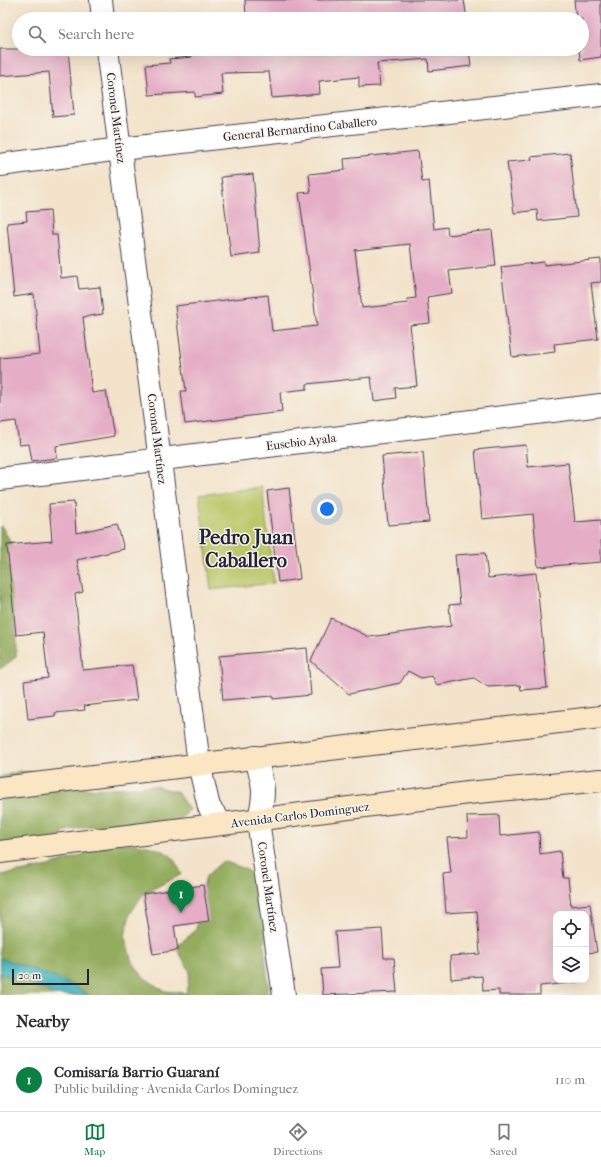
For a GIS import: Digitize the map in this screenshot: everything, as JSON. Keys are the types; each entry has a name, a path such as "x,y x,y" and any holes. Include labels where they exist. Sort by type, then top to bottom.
{"main road":[{"path":"0,788 601,717"},
{"name":"Avenida Carlos Dominguez","path":"0,852 222,824 258,821 468,793 601,780"}],"street":[{"path":"101,0 102,12"},
{"name":"Coronel Martínez","path":"108,56 199,764 209,808 222,824"},
{"name":"General Bernardino Caballero","path":"0,165 120,149 601,95"},
{"name":"Eusebio Ayala","path":"0,479 601,405"},
{"name":"Coronel Martínez","path":"255,757 262,778 264,800 258,821 284,995"}],"green space":[{"path":"262,487 274,583 211,590 199,495"},
{"path":"0,526 14,548 16,657 0,669"},
{"path":"19,771 42,773 88,789 156,786 177,792 189,810 179,821 159,829 88,826 65,831 50,845 0,854 0,777"},
{"path":"106,843 139,844 163,851 172,857 182,874 143,894 130,914 125,936 131,959 143,977 164,991 186,993 190,972 178,950 179,944 196,930 198,908 206,876 223,861 243,868 263,880 272,922 264,944 269,995 0,995 0,875 28,871 68,860"}],"water":[{"path":"0,958 57,978 89,995 55,995 26,980 0,974"}],"building":[{"path":"245,0 464,0 466,12 246,12"},
{"path":"574,0 601,0 601,57 580,60 580,56 589,56 589,12 575,12"},
{"path":"0,49 12,49 12,56 69,56 74,115 53,117 49,72 0,76"},
{"path":"470,56 471,66 429,71 428,59 377,63 380,86 359,87 359,77 319,81 320,94 272,98 269,72 221,73 223,94 195,97 195,92 149,95 146,65 170,63 169,59 192,57"},
{"path":"418,151 422,182 429,181 434,229 447,227 448,235 492,230 496,266 449,271 452,293 427,297 430,323 410,325 417,386 395,388 396,398 374,401 371,377 307,384 307,389 280,392 282,412 185,424 181,391 186,391 175,306 268,295 272,331 317,326 299,193 311,192 309,174 345,170 344,159","holes":["410,244 416,298 407,299 408,303 362,308 355,250"]},
{"path":"570,153 577,217 538,221 537,210 514,213 507,162 532,160 531,157"},
{"path":"253,174 260,253 231,257 221,177"},
{"path":"50,210 52,235 57,235 61,278 77,276 79,289 100,287 103,314 83,317 92,393 106,391 114,436 56,446 57,458 32,461 29,444 19,445 16,421 0,423 0,358 40,354 34,294 14,297 7,223 27,221 26,212"},
{"path":"601,259 601,282 591,283 598,339 554,344 555,352 512,357 501,267 544,262 544,265"},
{"path":"526,445 528,467 568,463 575,522 601,520 601,562 538,567 533,514 482,519 475,450"},
{"path":"423,452 429,522 388,525 382,456"},
{"path":"289,488 300,579 278,582 267,491"},
{"path":"74,502 76,533 117,524 124,549 77,560 83,592 75,594 83,670 132,665 137,700 84,706 85,710 55,713 55,716 28,719 24,681 48,678 43,632 16,635 7,545 52,541 49,504"},
{"path":"485,553 488,578 536,573 547,688 521,690 520,685 488,687 474,678 437,685 432,676 421,678 408,671 400,683 349,694 311,661 331,618 369,637 451,626 449,605 460,604 455,555"},
{"path":"307,648 311,695 273,699 273,696 223,700 219,656"},
{"path":"499,815 500,836 539,832 540,854 560,851 563,878 568,878 571,906 590,904 597,952 589,953 589,911 553,911 553,983 568,983 540,986 540,995 499,995 499,990 483,991 482,976 451,979 450,956 480,954 477,911 446,913 443,874 451,873 447,838 468,837 467,816"},
{"path":"203,885 209,921 174,926 178,950 153,954 143,894"},
{"path":"382,929 384,958 394,958 397,992 323,995 321,969 338,968 335,932"}],"place":[{"name":"Comisaría Barrio Guaraní","path":"181,913"}],"district":[{"name":"Pedro Juan Caballero","path":"246,548"}]}
